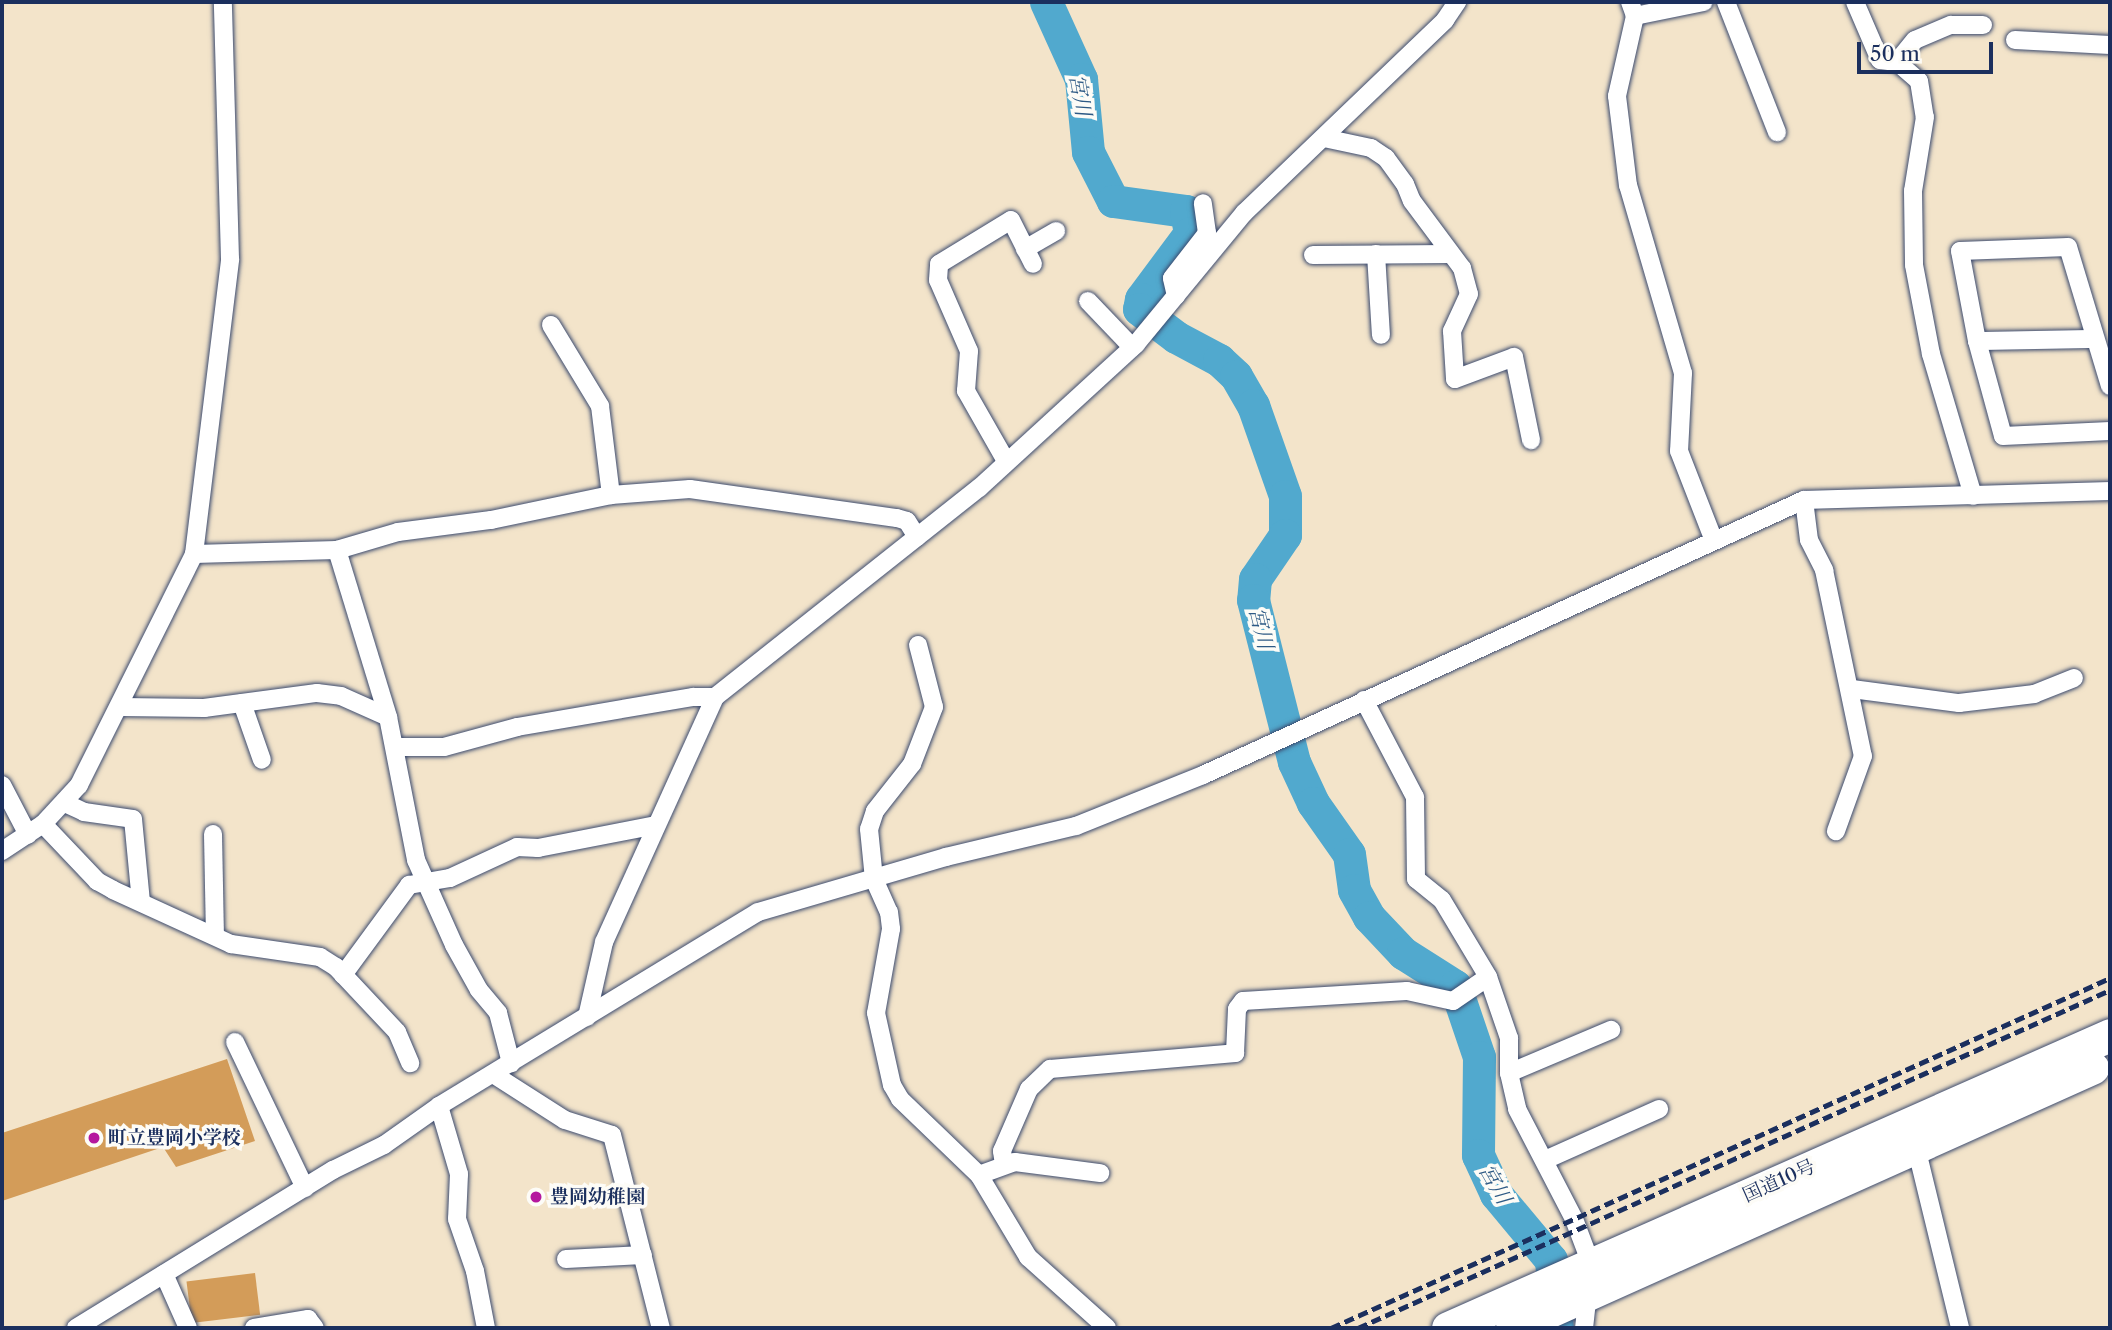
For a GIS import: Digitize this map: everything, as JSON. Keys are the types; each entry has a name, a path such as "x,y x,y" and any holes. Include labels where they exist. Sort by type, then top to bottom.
{"highway":[{"name":"国道10号","path":"1512,1328 1589,1279 2110,1035"},
{"name":"国道10号","path":"1448,1328 1589,1279 1916,1147 2110,1059"}],"street":[{"path":"2,851 43,824 65,803 121,707 166,606 194,554 230,259 223,2"},
{"path":"587,1017 604,942 715,697 917,537 1134,345 1244,213 1445,20 1457,2"},
{"path":"1704,2 1632,9 1617,96 1628,186 1683,373 1679,451 1713,538"},
{"path":"1726,2 1777,132"},
{"path":"1855,2 1880,60 1897,62 1919,81 1925,117 1913,191 1914,265 1931,354 1973,496"},
{"path":"1897,62 1915,40 1951,25 1983,25"},
{"path":"2015,40 2110,45"},
{"path":"1324,138 1371,148 1386,158 1462,268 1469,293 1452,331 1455,379 1514,357 1531,440"},
{"path":"1171,303 1172,278 1207,233 1203,203"},
{"path":"1006,461 967,391 969,351 938,280 939,264 1011,220 1029,256 1056,231"},
{"path":"2110,386 2068,247 1960,251 1977,341 2003,436 2110,431"},
{"path":"1376,254 1381,335"},
{"path":"1313,255 1451,254"},
{"path":"1087,301 1134,345"},
{"path":"551,325 600,406 611,495"},
{"path":"1977,341 2094,339"},
{"path":"194,554 337,550 398,531 491,520 611,495 690,489 897,518 907,521 917,537"},
{"path":"76,1328 305,1188 384,1145 439,1106 758,912 1076,826 1203,775 1713,538 1804,500 2110,491"},
{"path":"1804,500 1809,540 1824,570 1852,689 1863,756 1836,831"},
{"path":"337,550 388,717 401,797 424,882 479,990 498,1013 511,1063"},
{"path":"918,645 934,706 905,778 875,811 869,852 874,879 889,912 891,929 876,1013 892,1084 900,1099 979,1175 1002,1207 1017,1245 1107,1328"},
{"path":"1852,689 1959,704 2034,694 2074,678"},
{"path":"121,707 163,710 242,704 317,693 341,696 388,717"},
{"path":"394,747 444,747 517,727 547,726 693,696 715,697"},
{"path":"1363,700 1415,797 1416,879 1442,900 1488,977 1506,1023 1509,1073 1517,1109 1545,1160 1589,1279 1584,1328"},
{"path":"242,704 262,760"},
{"path":"2,785 28,835"},
{"path":"65,803 84,812 133,819 141,902"},
{"path":"43,824 97,881 243,946 304,952 344,975 397,1032 410,1063"},
{"path":"344,975 404,891 424,882 450,878 517,848 538,848 656,825"},
{"path":"213,834 215,935"},
{"path":"1004,1164 1002,1151 1029,1089 1050,1069 1235,1054 1237,1009 1243,1001 1407,990 1453,1001 1488,977"},
{"path":"1509,1073 1611,1030"},
{"path":"235,1042 305,1188"},
{"path":"493,1074 565,1120 612,1135 661,1328"},
{"path":"439,1106 460,1174 457,1219 475,1271 486,1328"},
{"path":"1545,1160 1659,1109"},
{"path":"1916,1147 1959,1328"},
{"path":"979,1175 1004,1164 1100,1173"},
{"path":"566,1259 643,1255"},
{"path":"164,1274 188,1328"},
{"path":"254,1328 308,1319 316,1328"}],"building":[{"path":"227,1059 255,1141 176,1167 163,1147 2,1201 2,1133"},
{"path":"255,1273 260,1315 192,1323 187,1281"}],"waterway":[{"name":"宮川","path":"1046,2 1081,79 1088,152 1113,201 1186,211 1190,233 1141,299 1139,309 1176,337 1219,360 1236,376 1253,405 1285,496 1285,535 1255,579 1253,600 1294,762 1313,803 1349,854 1354,890 1369,917 1403,953 1455,986 1479,1057 1478,1155 1496,1194 1551,1260 1557,1328"}],"railway":[{"path":"1331,1328 2110,978"},
{"path":"1358,1328 2110,990"}],"place":[{"name":"町立豊岡小学校","path":"94,1138"},
{"name":"豊岡幼稚園","path":"536,1197"}]}
